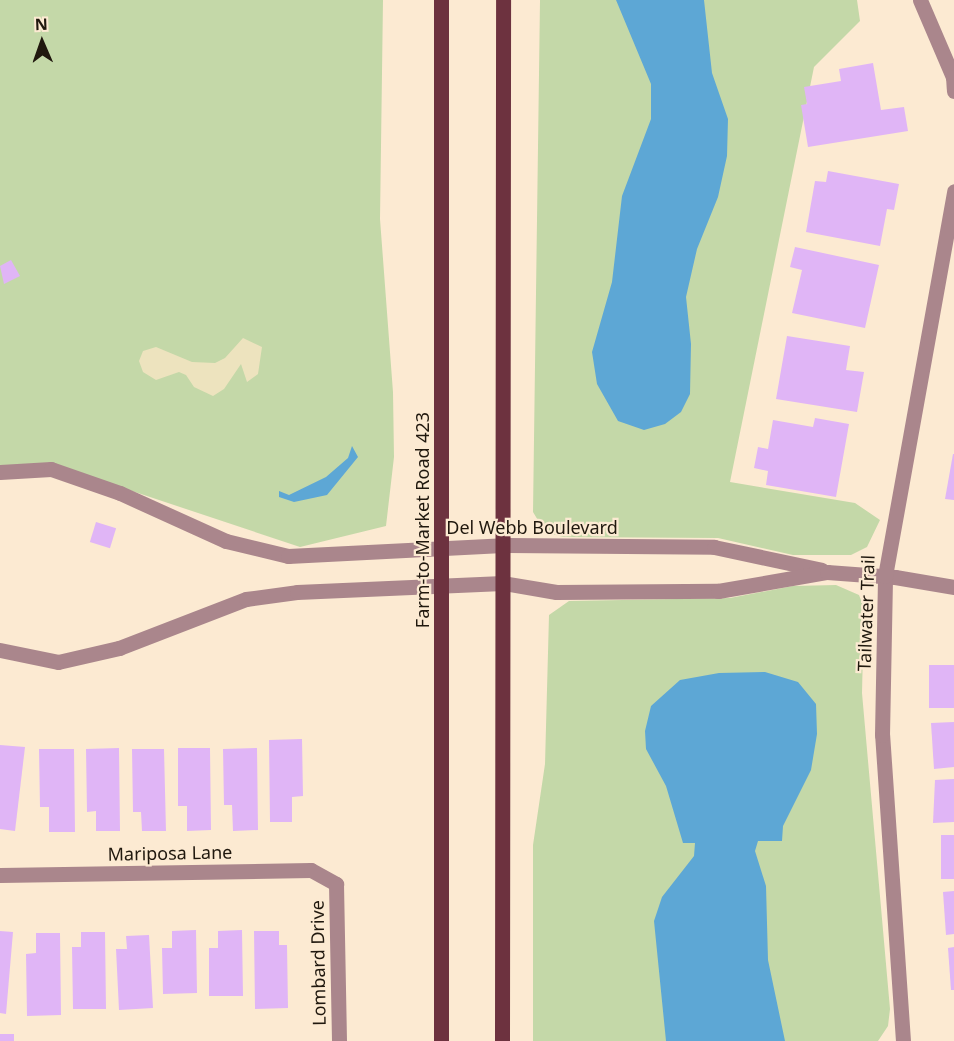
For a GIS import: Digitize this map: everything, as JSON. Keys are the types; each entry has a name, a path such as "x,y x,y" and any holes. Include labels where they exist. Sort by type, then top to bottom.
{"main road":[{"name":"Farm-to-Market Road 423","path":"441,0 441,1041"},
{"path":"502,1041 503,0"}],"street":[{"path":"925,2 953,77 954,91"},
{"name":"Tailwater Trail","path":"903,1041 882,735 885,576 954,191"},
{"name":"Del Webb Boulevard","path":"0,472 51,469 120,493 226,541 288,556 503,545 714,547 827,572 885,576 954,587"},
{"name":"Del Webb Boulevard","path":"0,650 58,662 119,648 246,599 297,592 503,583 556,592 718,591 827,572"},
{"name":"Mariposa Lane","path":"0,875 311,870 336,884"},
{"name":"Lombard Drive","path":"336,884 339,1041"}],"green space":[{"path":"0,0 383,0 380,219 393,392 394,457 386,526 300,547 126,489 0,466"},
{"path":"540,0 857,0 860,21 814,67 730,482 855,503 880,520 867,547 851,555 793,555 718,538 563,537 545,532 533,512"},
{"path":"836,585 859,595 864,608 862,693 890,1009 888,1026 878,1041 533,1041 533,845 545,764 549,615 569,601 730,598 793,586"}],"sand":[{"path":"243,338 262,347 258,374 247,382 241,364 224,389 213,396 194,387 186,375 179,372 156,380 143,372 139,361 143,351 156,347 192,362 215,363 225,358"}],"water":[{"path":"616,0 704,0 712,73 728,119 727,156 718,197 697,249 686,297 691,344 690,394 681,412 665,424 644,430 618,421 597,384 592,352 612,282 622,196 651,119 651,84"},
{"path":"352,446 358,457 327,495 294,502 279,497 279,491 289,495 326,477 348,458"},
{"path":"765,672 798,682 816,704 817,734 811,770 783,826 782,841 758,841 755,851 766,886 768,960 785,1041 666,1041 654,921 662,897 694,856 695,843 683,843 666,786 646,749 645,731 651,706 680,680 719,673"}],"building":[{"path":"873,63 881,110 904,107 908,131 808,147 801,105 807,104 804,87 841,81 839,69"},
{"path":"828,171 899,184 894,210 887,209 880,246 806,232 815,181 826,182"},
{"path":"795,247 879,265 865,328 792,313 802,270 790,267"},
{"path":"11,260 20,276 4,284 0,266"},
{"path":"787,336 850,346 846,370 864,372 857,412 776,399"},
{"path":"815,418 849,424 836,497 766,485 768,471 754,468 758,447 768,449 773,420 813,427"},
{"path":"954,454 954,500 945,499"},
{"path":"96,522 116,528 110,548 90,542"},
{"path":"929,665 954,665 954,708 929,708"},
{"path":"954,722 954,767 934,769 931,723"},
{"path":"302,739 303,796 292,797 292,822 270,822 269,740"},
{"path":"0,745 25,747 15,831 0,829"},
{"path":"119,748 120,831 96,831 96,811 87,812 86,749"},
{"path":"178,748 210,748 211,830 187,831 187,806 178,806"},
{"path":"257,748 258,830 233,831 232,805 224,805 223,749"},
{"path":"39,749 74,749 75,832 49,832 49,807 40,807"},
{"path":"132,749 164,749 166,831 142,831 141,812 133,812"},
{"path":"954,779 954,822 933,823 935,780"},
{"path":"941,835 954,835 954,879 941,879"},
{"path":"954,891 954,934 946,935 943,892"},
{"path":"196,930 197,993 163,994 162,948 172,948 172,931"},
{"path":"242,930 243,996 209,996 209,948 218,948 218,931"},
{"path":"0,931 13,932 6,1014 0,1013"},
{"path":"254,931 279,931 279,945 287,945 288,1008 255,1009"},
{"path":"81,932 105,932 106,1009 73,1009 72,947 81,947"},
{"path":"36,933 60,933 61,1015 27,1016 26,954 36,953"},
{"path":"149,935 153,1008 119,1010 116,949 127,949 126,936"},
{"path":"954,947 954,990 951,990 948,948"},
{"path":"0,1034 14,1034 14,1041 0,1041"}]}
